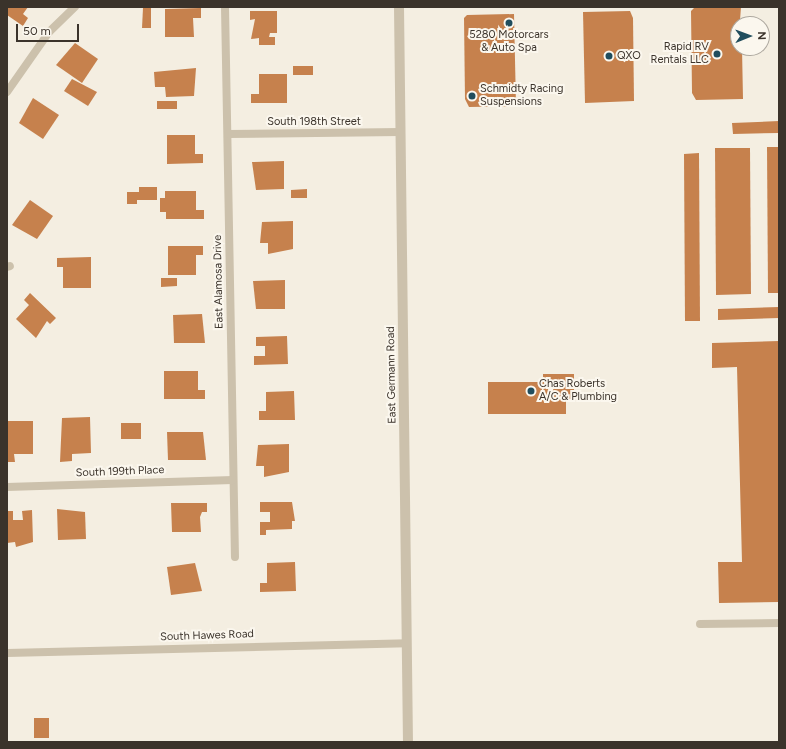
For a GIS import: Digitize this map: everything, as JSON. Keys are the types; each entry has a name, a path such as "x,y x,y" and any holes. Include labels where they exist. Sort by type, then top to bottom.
{"street":[{"path":"7,92 49,32 75,7"},
{"name":"East Alamosa Drive","path":"225,7 235,557"},
{"name":"East Germann Road","path":"399,7 408,742"},
{"name":"South 198th Street","path":"228,134 400,132"},
{"name":"South 199th Place","path":"7,487 233,480"},
{"path":"700,624 779,623"},
{"name":"South Hawes Road","path":"7,653 407,643"}],"building":[{"path":"7,7 28,7 23,14 28,18 23,26 7,15"},
{"name":"Rapid RV Rentals LLC","path":"741,7 740,16 730,16 730,56 742,56 743,99 696,100 692,93 691,11 694,8"},
{"path":"143,8 151,8 151,28 142,28"},
{"path":"201,8 201,18 193,18 194,37 165,37 165,9"},
{"path":"250,11 277,11 277,33 270,33 269,37 275,37 275,45 259,45 259,38 251,39 255,19 250,20"},
{"name":"QXO","path":"630,11 633,18 634,101 585,103 583,12"},
{"path":"514,14 516,106 469,107 465,99 464,18 467,15"},
{"path":"75,43 98,59 82,83 56,65"},
{"path":"293,66 313,66 313,75 293,75"},
{"path":"196,68 194,96 166,97 165,87 155,87 154,72"},
{"path":"259,74 287,74 287,103 251,103 251,94 259,94"},
{"path":"72,79 97,92 88,106 64,91"},
{"path":"33,98 59,115 43,139 19,123"},
{"path":"157,101 177,101 177,109 157,109"},
{"path":"779,121 779,133 733,134 732,123"},
{"path":"167,135 195,135 195,154 203,154 203,163 167,164"},
{"path":"767,147 779,147 779,293 768,293"},
{"path":"715,148 750,148 751,294 716,295"},
{"path":"699,153 700,321 685,321 684,154"},
{"path":"284,161 284,189 256,190 252,162"},
{"path":"139,187 157,187 157,200 137,200 137,204 127,204 127,192 139,192"},
{"path":"307,189 307,198 291,198 291,190"},
{"path":"165,191 196,191 196,210 204,210 204,219 166,219 166,212 160,212 160,198 165,198"},
{"path":"30,200 53,216 37,239 12,225"},
{"path":"293,221 293,249 268,254 268,243 260,243 262,222"},
{"path":"168,246 203,246 203,255 196,255 196,275 168,275"},
{"path":"91,257 91,288 63,288 63,267 57,267 57,258"},
{"path":"161,278 177,278 177,286 161,287"},
{"path":"285,280 285,309 256,309 253,281"},
{"path":"30,293 56,318 50,324 47,321 36,338 16,319 29,305 24,300"},
{"path":"779,307 779,318 718,320 718,309"},
{"path":"202,314 205,343 174,343 173,315"},
{"path":"287,336 288,364 254,365 254,356 265,356 265,346 256,346 256,337"},
{"path":"779,341 779,602 719,603 718,562 742,562 737,367 712,368 712,343"},
{"path":"164,371 198,371 198,390 205,390 205,399 164,399"},
{"name":"Chas Roberts A/C & Plumbing","path":"543,374 574,374 574,399 566,399 566,414 488,414 488,382 543,382"},
{"path":"294,391 295,420 259,420 259,411 266,411 266,392"},
{"path":"90,417 91,453 72,454 72,461 60,462 62,418"},
{"path":"7,421 33,421 33,454 14,454 15,462 7,462"},
{"path":"121,423 141,423 141,439 121,439"},
{"path":"167,432 203,432 206,460 168,460"},
{"path":"289,444 289,472 264,477 264,466 256,466 258,445"},
{"path":"260,502 292,502 295,521 292,521 292,529 266,530 266,535 260,535 260,522 270,522 270,512 260,512"},
{"path":"171,503 207,503 207,512 202,512 200,517 201,532 172,532"},
{"path":"57,509 85,512 86,539 58,540"},
{"path":"32,510 33,542 16,547 15,542 7,543 7,511 13,511 13,520 23,520 22,511"},
{"path":"295,562 296,591 260,592 260,583 267,583 267,563"},
{"path":"195,563 202,591 171,595 167,567"},
{"path":"34,718 49,718 49,738 34,738"}],"place":[{"name":"5280 Motorcars & Auto Spa","path":"509,23"},
{"name":"Rapid RV Rentals LLC","path":"717,54"},
{"name":"QXO","path":"609,56"},
{"name":"Schmidty Racing Suspensions","path":"472,96"},
{"name":"Chas Roberts A/C & Plumbing","path":"531,391"}]}
